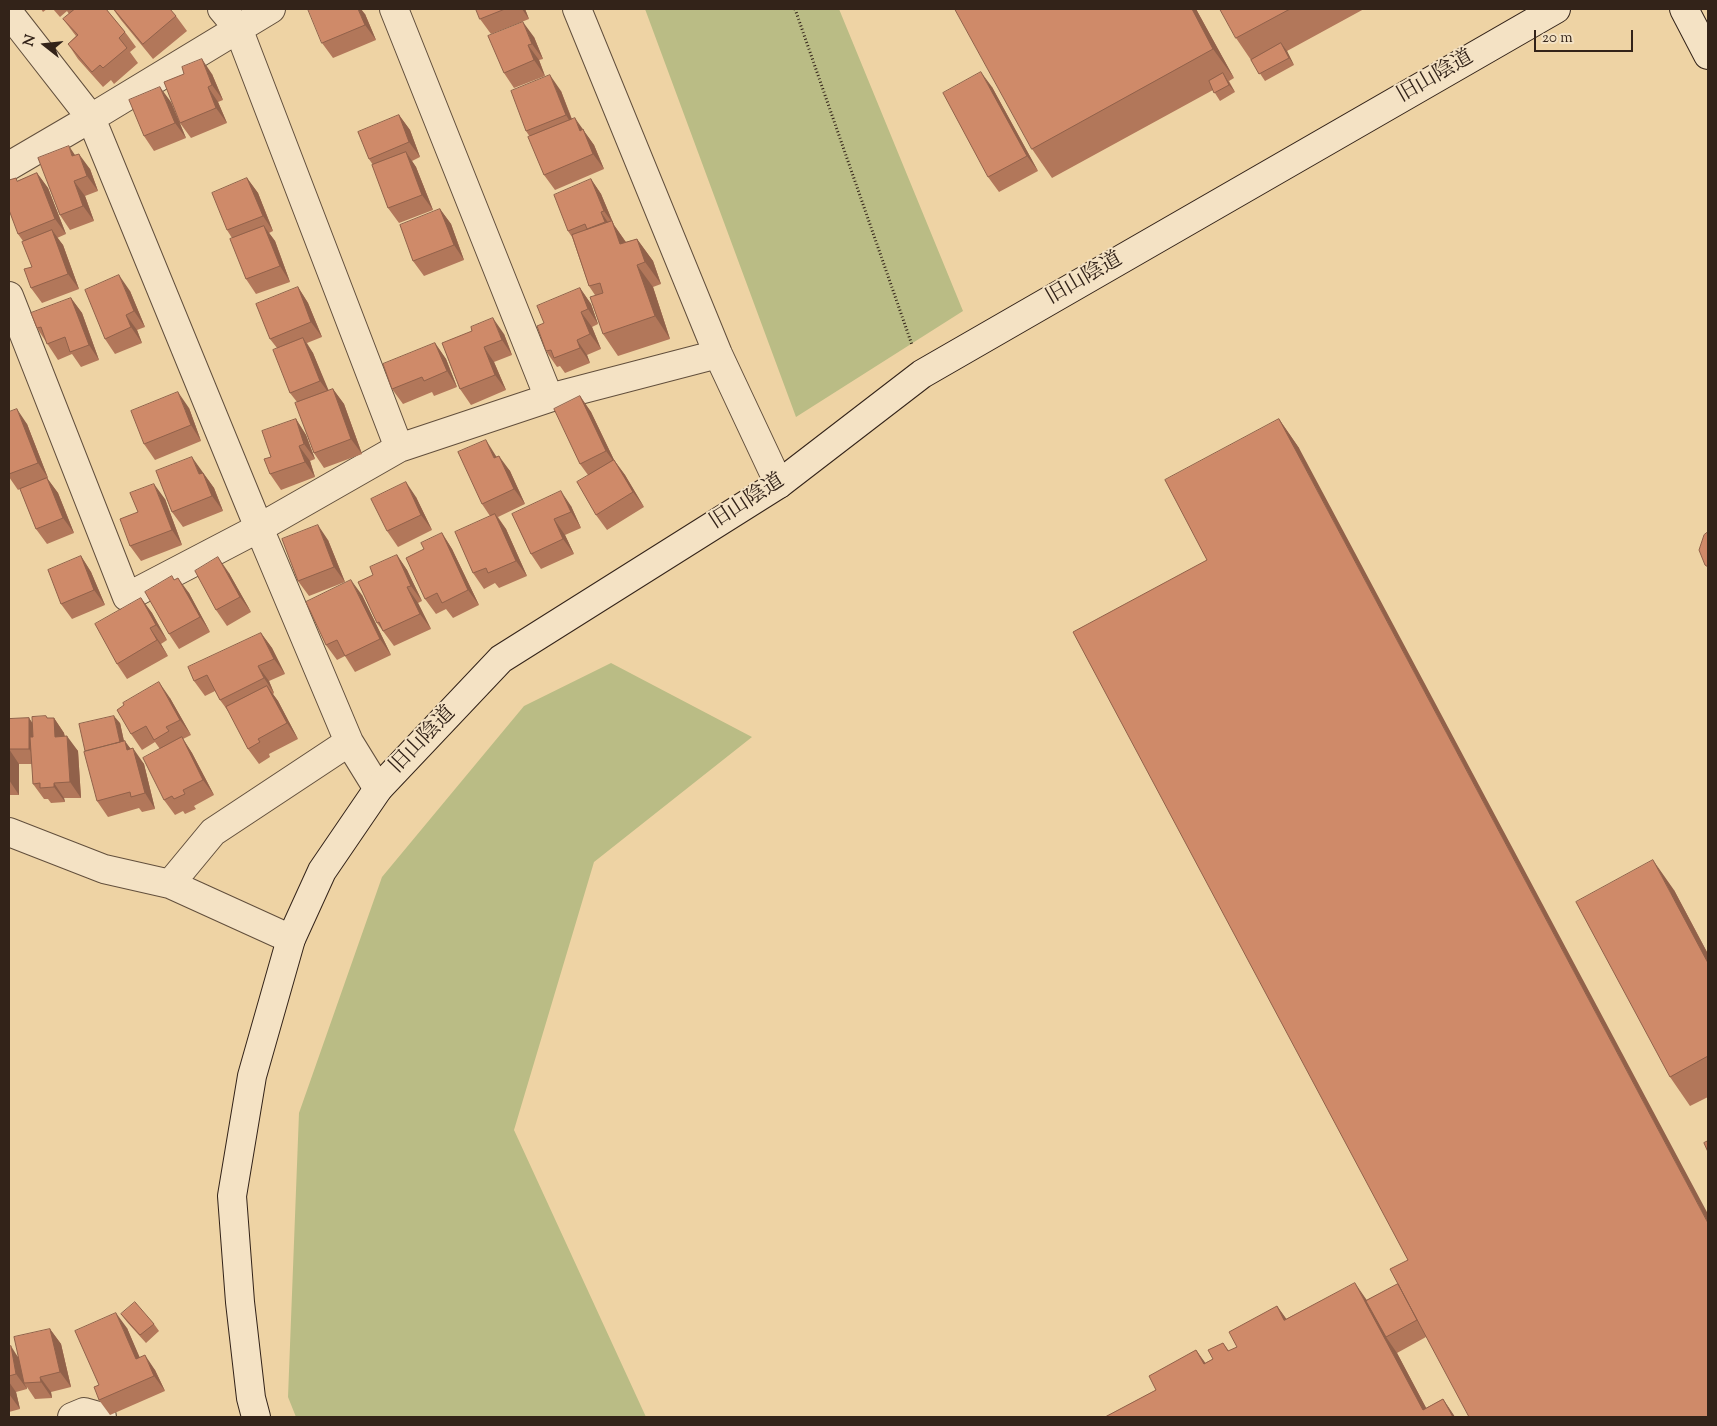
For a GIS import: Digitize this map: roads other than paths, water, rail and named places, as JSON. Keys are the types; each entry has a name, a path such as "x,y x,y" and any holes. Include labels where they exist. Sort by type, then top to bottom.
{"street":[{"path":"9,166 91,118 230,18 270,9"},
{"path":"394,9 549,398"},
{"path":"577,9 718,354 779,484"},
{"name":"旧山陰道","path":"256,1417 251,1398 241,1312 232,1196 252,1076 291,939 322,872 378,789 501,659 779,484 922,374 1556,9"},
{"path":"1684,9 1708,55"},
{"path":"9,13 91,118 349,742 378,789"},
{"path":"230,18 399,448"},
{"path":"9,296 127,597 259,528 399,448 549,398 718,354"},
{"path":"170,884 213,832 349,742"},
{"path":"9,832 104,869 170,884 291,939"},
{"path":"72,1417 84,1412 102,1417"}]}
